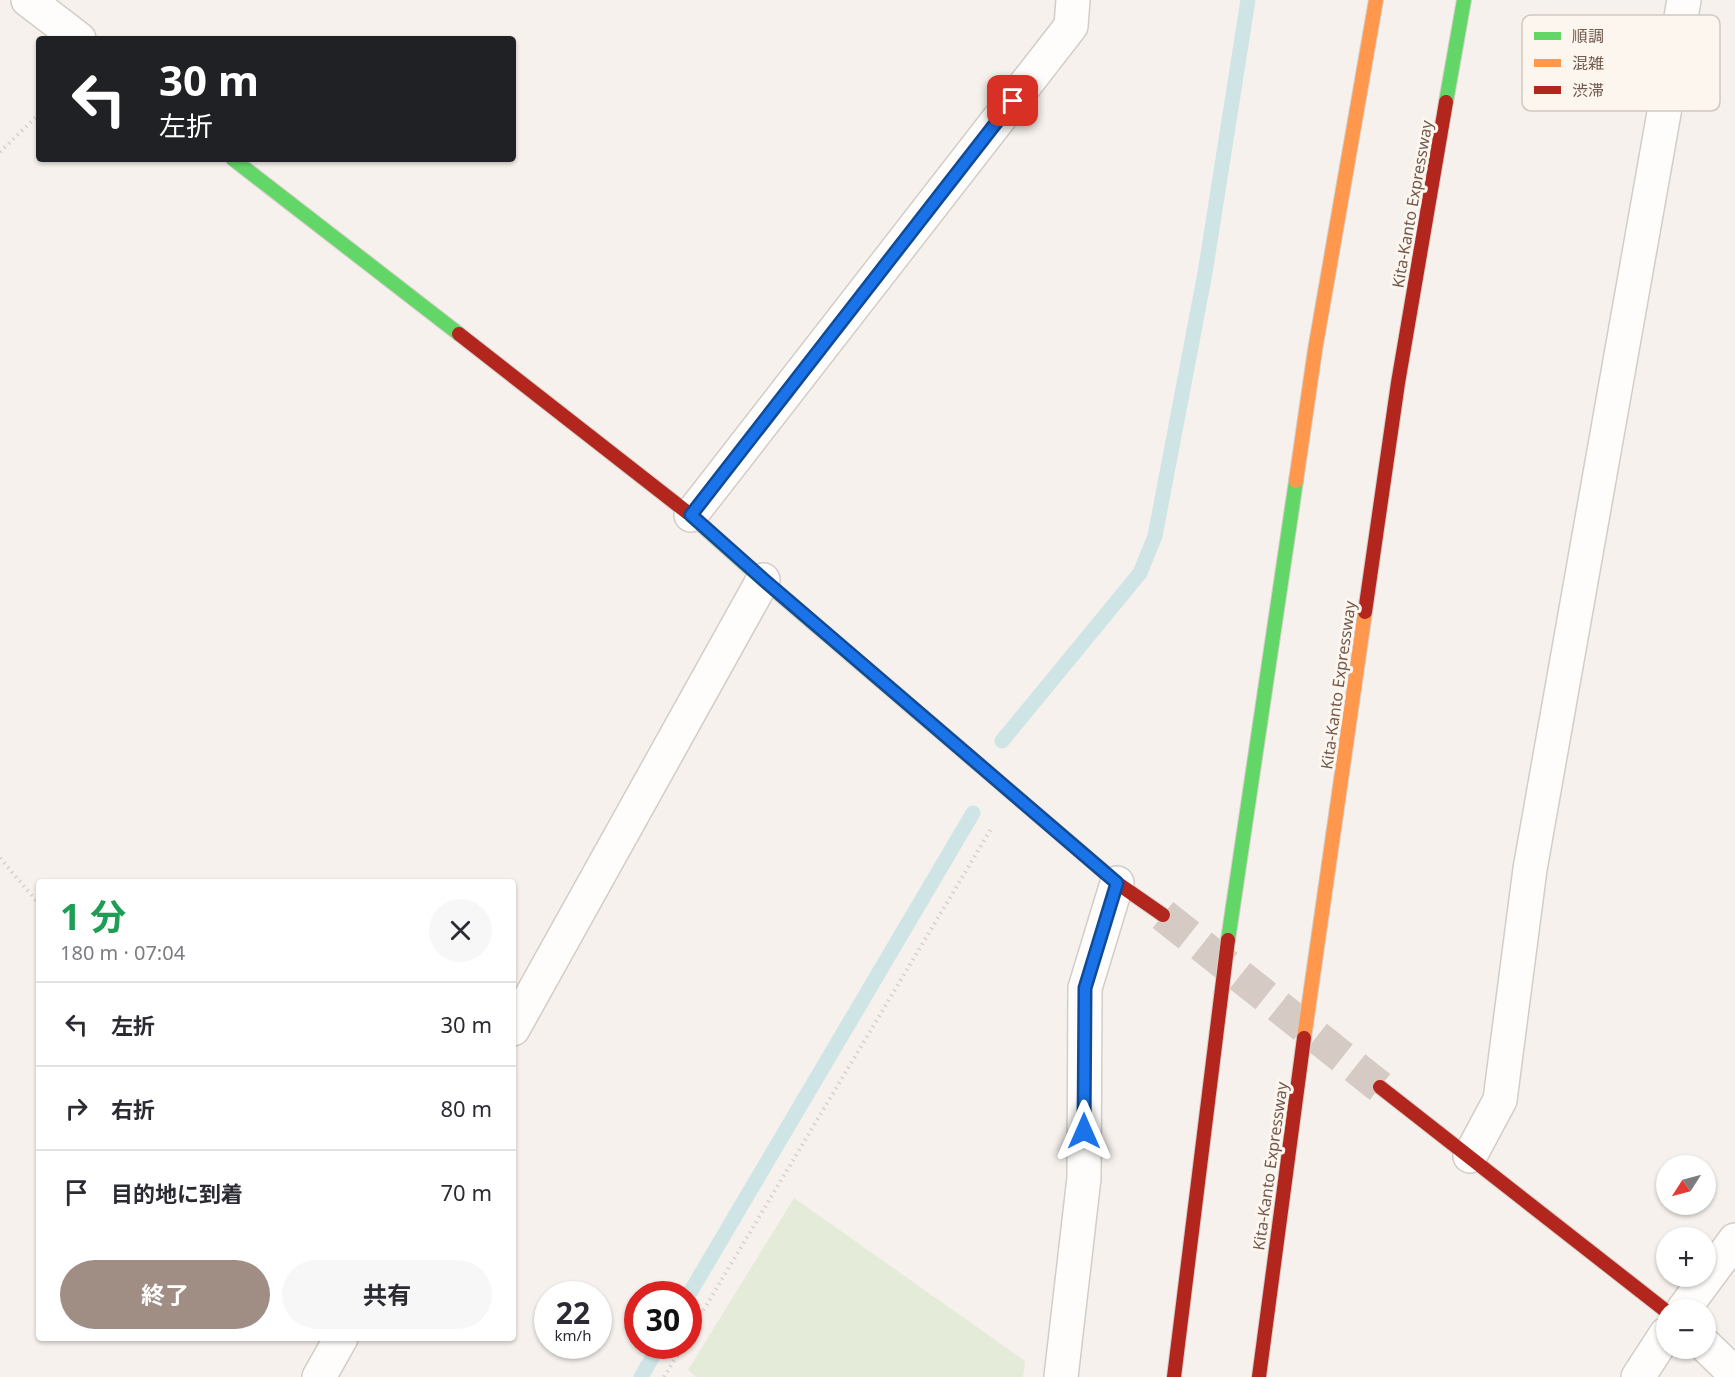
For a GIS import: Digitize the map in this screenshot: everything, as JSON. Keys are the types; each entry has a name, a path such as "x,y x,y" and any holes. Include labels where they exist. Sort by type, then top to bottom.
{"main road":[{"path":"1174,1377 1228,929 1316,350 1376,0"},
{"name":"Kita-Kanto Expressway","path":"1259,1377 1314,964 1396,395 1464,0"},
{"path":"237,162 691,515 1117,883 1163,915"},
{"path":"1380,1087 1656,1303"}],"street":[{"path":"28,0 75,36"},
{"path":"691,515 1071,26 1072,0"},
{"path":"1681,15 1684,0"},
{"path":"1470,1156 1500,1100 1532,858 1664,111"},
{"path":"516,1024 764,580"},
{"path":"1061,1377 1084,1178 1085,988 1117,883"},
{"path":"1691,1299 1735,1240"},
{"path":"319,1377 339,1341"},
{"path":"1638,1377 1656,1349"},
{"path":"1716,1356 1735,1374"}],"path":[{"path":"0,152 36,117"},
{"path":"702,1313 1011,792"},
{"path":"0,858 36,900"},
{"path":"664,1377 675,1359"}],"green space":[{"path":"794,1198 1025,1361 1023,1377 696,1377 688,1370 695,1359 702,1359 702,1347"}],"waterway":[{"path":"1002,741 1140,573 1155,536 1205,273 1248,0"},
{"path":"697,1281 973,813"},
{"path":"641,1377 651,1359"}],"tunnel":[{"path":"1163,915 1380,1087"}],"traffic: fast":[{"path":"1446,102 1464,0"},
{"path":"237,162 459,334"},
{"path":"1228,940 1296,481"},
{"path":"688,513 1082,853"}],"traffic: slow":[{"path":"1296,481 1315,350 1376,0"},
{"path":"1304,1038 1365,612"}],"traffic: jam":[{"path":"1365,612 1398,383 1446,102"},
{"path":"459,334 688,513"},
{"path":"1082,853 1117,883 1163,915"},
{"path":"1174,1377 1228,940"},
{"path":"1259,1377 1304,1038"},
{"path":"1380,1087 1656,1303"}],"route":[{"path":"1013,101 691,515 1117,883 1085,988 1084,1131"}]}
